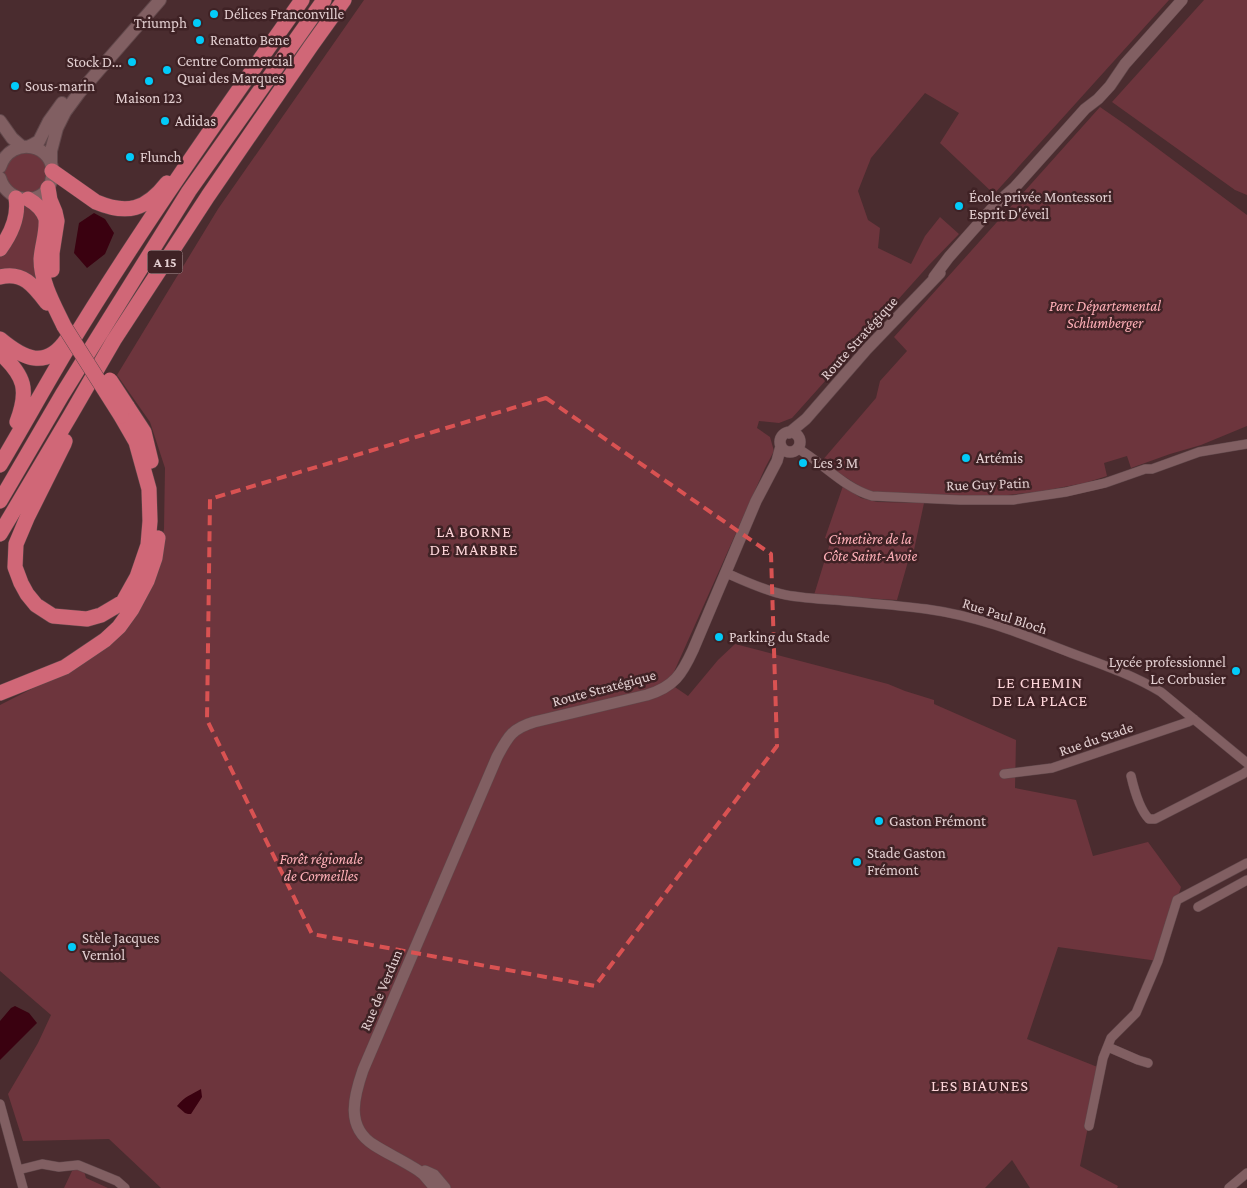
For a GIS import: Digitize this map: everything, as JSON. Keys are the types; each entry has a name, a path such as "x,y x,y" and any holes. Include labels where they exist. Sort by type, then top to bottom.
{"highway":[{"path":"0,464 65,353 120,265 228,105 302,0"},
{"name":"A 15","path":"0,501 62,395 189,191 324,0"},
{"name":"A 15","path":"0,534 114,340 208,196 344,0"},
{"path":"52,167 90,198 104,205 123,209 138,207 145,204 162,190 228,105"},
{"path":"48,188 57,221 52,261 53,281 67,322"},
{"path":"0,249 9,236 15,220 17,208 13,196"},
{"path":"0,693 64,667 106,640 119,627 148,581 155,558 160,509 155,473 144,432 124,411 47,290 41,259 46,219 44,213 39,208 13,196"},
{"path":"0,339 15,351 28,358 40,358 56,352 62,347 120,265"},
{"path":"0,277 17,276 28,281 67,322"},
{"path":"0,353 19,374 24,392 24,401 0,464"},
{"path":"70,416 64,444 16,544 15,567 21,583 36,606 53,616 87,619 101,615 123,602 137,577 148,545 150,521 149,489 136,442 124,411"}],"main road":[{"path":"2,162 12,150 39,141 49,121 62,103 149,0"},
{"path":"0,178 2,186 13,196 37,197 48,188 51,183 51,151 56,128 65,112 79,93 160,0"},
{"path":"0,121 12,138 26,146 43,152 52,167"},
{"path":"0,127 4,138 2,162"}],"street":[{"name":"Route Stratégique","path":"792,446 780,442 782,437 806,419 934,277 953,261 1001,207 1015,186 1085,108 1100,88 1125,64 1182,0"},
{"name":"Route Stratégique","path":"476,805 500,751 513,731 534,722 647,695 663,689 677,679 691,656 756,502 779,455 792,446 806,419"},
{"name":"Rue Guy Patin","path":"792,446 867,495 960,500 1013,500 1066,492 1105,483 1200,452 1247,444"},
{"name":"Rue Paul Bloch","path":"726,573 768,590 786,595 928,609 967,616 1004,627 1108,667 1151,686 1161,692 1247,763"},
{"name":"Rue du Stade","path":"1004,774 1052,768 1194,719"},
{"path":"1131,776 1144,815 1149,819 1154,819 1243,774 1247,770"},
{"name":"Rue de Verdun","path":"445,1188 434,1175 412,1166 373,1145 366,1139 361,1133 355,1117 354,1098 363,1070 476,805"},
{"path":"1089,1126 1103,1058 1111,1038 1136,1013 1158,961 1177,900 1247,863"},
{"path":"1198,907 1247,880"},
{"path":"1108,1047 1148,1063"},
{"path":"0,1104 23,1187"},
{"path":"18,1170 42,1164 59,1167 78,1165 117,1181 126,1188"},
{"name":"Rue de Verdun","path":"412,1166 423,1174 435,1188"},
{"path":"1229,1188 1247,1173"}],"highlighted area":[{"path":"546,398 771,554 777,746 595,986 312,934 207,720 210,499"}],"green space":[{"name":"Forêt régionale de Cormeilles","path":"364,0 1169,0 994,194 940,143 959,113 925,93 871,158 858,191 868,220 880,228 878,248 911,264 925,236 940,217 959,234 792,418 779,423 759,421 757,428 770,437 774,451 669,683 688,696 718,660 735,644 888,684 934,700 934,704 1016,740 1015,788 1076,800 1093,856 1148,842 1181,887 1158,961 1058,947 1027,1039 1100,1068 1080,1166 1118,1186 1117,1188 1030,1188 1012,1160 985,1188 161,1188 109,1139 23,1141 8,1094 38,1043 51,1015 0,971 0,705 57,676 123,631 152,578 164,529 165,468 150,422 117,375 218,209"},
{"path":"1204,0 1247,0 1247,195 1235,190 1112,102"},
{"name":"Parc Départemental Schlumberger","path":"1100,107 1247,215 1247,426 1201,445 1131,468 1127,456 1104,463 1107,476 1085,483 1037,492 987,497 869,492 821,462 876,398 880,381 907,351 894,337"},
{"path":"25,151 41,157 48,170 42,187 30,194 12,190 4,175 5,168 10,159"},
{"path":"30,206 40,213 39,284 0,272 0,254 24,207"},
{"name":"Cimetière de la Côte Saint-Avoie","path":"843,486 861,498 877,502 924,503 914,550 911,551 897,600 814,595 831,540 825,538"},
{"path":"77,1168 84,1171 86,1178 108,1188 64,1188 72,1171"}],"shaded area":[{"path":"94,213 105,219 114,233 105,254 87,268 74,253 79,223"},
{"path":"15,1006 29,1013 37,1023 0,1060 0,1021"},
{"path":"201,1089 202,1097 191,1114 185,1113 177,1106 185,1098"}],"place":[{"name":"Délices Franconville","path":"214,14"},
{"name":"Triumph","path":"197,23"},
{"name":"Renatto Bene","path":"200,40"},
{"name":"Stock D...","path":"132,62"},
{"name":"Centre Commercial Quai des Marques","path":"167,70"},
{"name":"Maison 123","path":"149,81"},
{"name":"Sous-marin","path":"15,86"},
{"name":"Adidas","path":"165,121"},
{"name":"Flunch","path":"130,157"},
{"name":"École privée Montessori Esprit D'éveil","path":"959,206"},
{"name":"Artémis","path":"966,458"},
{"name":"Les 3 M","path":"803,463"},
{"name":"Parking du Stade","path":"719,637"},
{"name":"Lycée professionnel Le Corbusier","path":"1236,671"},
{"name":"Gaston Frémont","path":"879,821"},
{"name":"Stade Gaston Frémont","path":"857,862"},
{"name":"Stèle Jacques Verniol","path":"72,947"}],"district":[{"name":"LA BORNE DE MARBRE","path":"474,540"},
{"name":"LE CHEMIN DE LA PLACE","path":"1040,691"},
{"name":"LES BIAUNES","path":"980,1085"}]}
